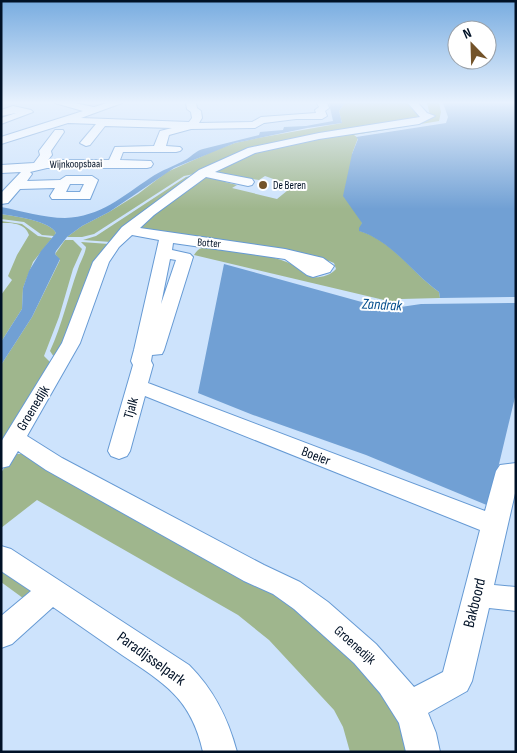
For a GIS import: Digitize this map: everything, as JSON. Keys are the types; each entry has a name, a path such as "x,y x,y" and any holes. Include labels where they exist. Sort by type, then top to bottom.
{"street":[{"name":"Wijnkoopsbaai","path":"2,200 35,167 46,154 45,151 54,138"},
{"path":"86,143 89,138"},
{"path":"159,149 163,138"},
{"name":"Groenedijk","path":"308,138 263,147 235,157 203,173 166,198 127,230 101,262 71,343 15,438 54,464 254,573 283,586 317,611 374,661 390,680 408,707 422,741 423,752"},
{"name":"Wijnkoopsbaai","path":"108,167 119,149 176,149"},
{"name":"Wijnkoopsbaai","path":"1,169 108,167 147,164"},
{"path":"18,185 43,184 36,196 60,190 66,180 98,180 108,167"},
{"path":"203,173 248,182"},
{"name":"Botter","path":"127,230 166,245 195,242 230,245 291,256"},
{"name":"Tjalk","path":"119,451 141,376 143,350 163,300 166,245"},
{"name":"Boeier","path":"141,376 494,526"},
{"path":"1,460 15,438"},
{"name":"Bakboord","path":"408,707 456,681 494,526 512,471"},
{"name":"Paradijsselpark","path":"1,557 178,675 196,693 213,724 220,752"},
{"path":"1,635 52,590"},
{"path":"477,595 516,599"}],"green space":[{"path":"257,138 303,138 276,143 199,173 184,176 94,234 82,237 67,237 82,226 138,194 167,172 235,143"},
{"path":"319,138 358,138 352,154 362,223 360,231 372,236 392,250 439,292 440,298 401,299 401,304 194,255 199,249 209,247 246,251 292,264 311,277 321,277 334,271 336,269 334,263 329,261 243,244 137,230 148,216 200,177 210,176 228,180 225,182 237,185 232,188 277,199 293,186 265,176 259,180 211,173 247,153"},
{"path":"195,175 111,242 83,240 96,236 186,177"},
{"path":"1,214 40,222 56,233 54,236 42,235 24,222 1,219"},
{"path":"1,221 22,224 38,236 52,238 33,262 23,288 22,309 1,342 1,295 12,280 8,276 17,255 29,235 22,226 1,223"},
{"path":"65,240 73,240 82,249 73,269 59,317 44,356 53,365 1,450 1,365 32,317 60,260 55,254"},
{"path":"81,242 109,244 78,315 54,357 50,351 86,247"},
{"path":"13,454 26,454 251,578 296,609 343,647 372,682 403,724 413,752 350,752 343,727 334,710 269,640 238,615 37,500 1,528 1,473"},
{"path":"1,568 30,588 31,593 27,601 1,582"}],"water":[{"path":"247,138 258,138 235,143 174,168 109,212 82,226 67,237 56,251 55,254 60,259 32,317 1,365 1,342 22,309 23,288 29,271 41,251 56,233 40,222 1,214 1,207 57,218 78,217 89,214 100,210 154,175 201,150"},
{"path":"516,138 516,297 440,298 439,292 392,250 382,242 359,231 362,223 343,196 352,154 358,139"},
{"path":"224,264 387,309 421,304 516,303 516,393 489,506 366,455 253,415 198,393"}],"place":[{"name":"De Beren","path":"263,185"}],"water label":[{"name":"Zandrak","path":"382,305"}]}
